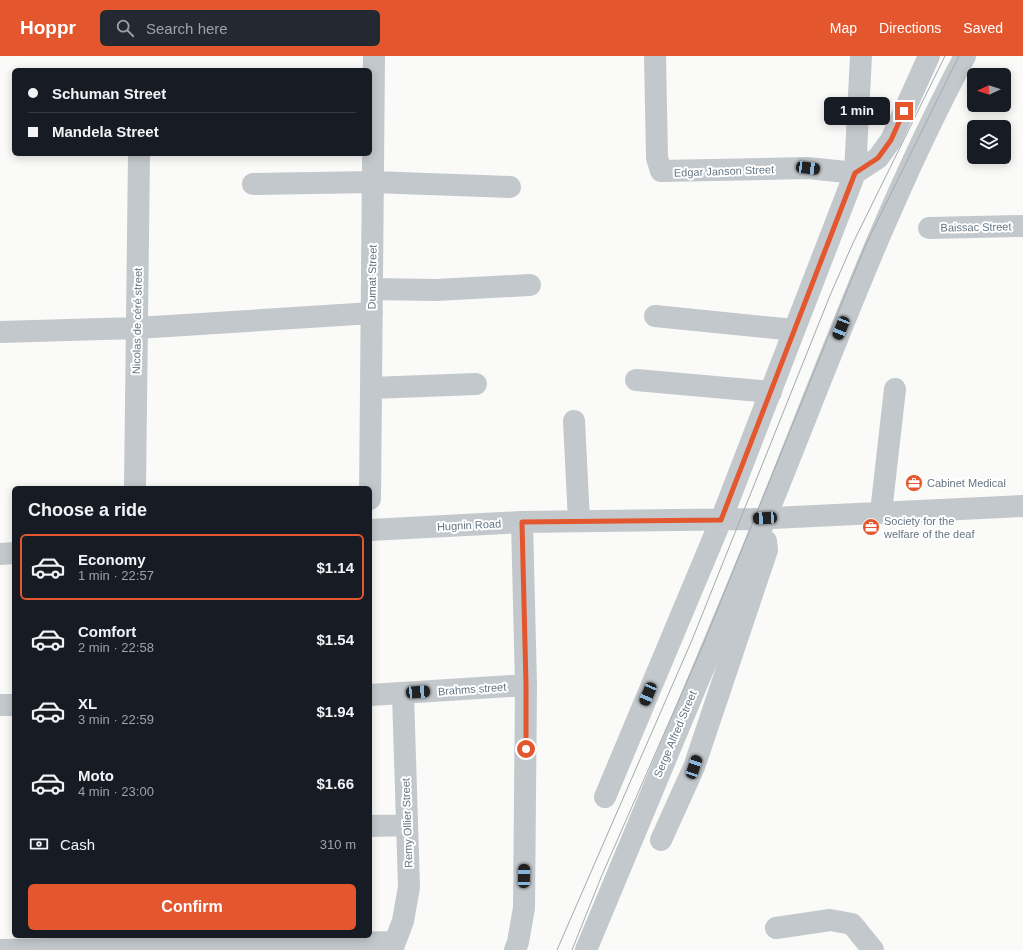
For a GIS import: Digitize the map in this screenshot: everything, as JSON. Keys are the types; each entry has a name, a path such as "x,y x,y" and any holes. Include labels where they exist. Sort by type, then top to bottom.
{"street":[{"name":"Dumat Street","path":"370,486 374,56"},
{"name":"Edgar Janson Street","path":"655,56 657,158 661,171 808,168 855,173"},
{"path":"605,797 721,520 855,173 861,56"},
{"path":"855,173 878,158 891,140 929,56"},
{"name":"Serge Alfred Street","path":"586,950 762,526 864,270 912,163 965,56"},
{"name":"Nicolas de céré street","path":"135,486 139,156"},
{"path":"253,184 373,182 510,186"},
{"name":"Baissac Street","path":"929,228 1023,226"},
{"path":"372,289 436,290 530,285"},
{"path":"0,332 137,328 372,314"},
{"path":"655,316 794,330"},
{"path":"636,380 771,392"},
{"path":"371,388 476,384"},
{"path":"881,512 895,389"},
{"path":"574,421 579,521"},
{"name":"Hugnin Road","path":"372,530 522,522 579,521 721,520 762,526 881,512 1023,506"},
{"path":"515,950 518,942 524,908 526,685 522,522"},
{"path":"661,840 694,767 767,550 762,526"},
{"path":"0,554 12,553"},
{"name":"Brahms street","path":"372,695 526,685"},
{"name":"Remy Ollier Street","path":"394,946 403,920 409,887 403,694"},
{"path":"0,705 12,705"},
{"path":"372,826 407,825"},
{"path":"776,928 830,920 852,924 873,950"},
{"path":"0,950 42,945 394,946"}],"tram line":[{"path":"557,950 692,640 831,293 853,243 945,56"},
{"path":"572,950 602,875 703,645 866,244 959,56"}],"place":[{"name":"Cabinet Medical","path":"914,483"},
{"name":"Society for the welfare of the deaf","path":"871,527"}],"route":[{"path":"526,749 522,522 721,520 855,173 878,158 891,140 904,111"}]}
